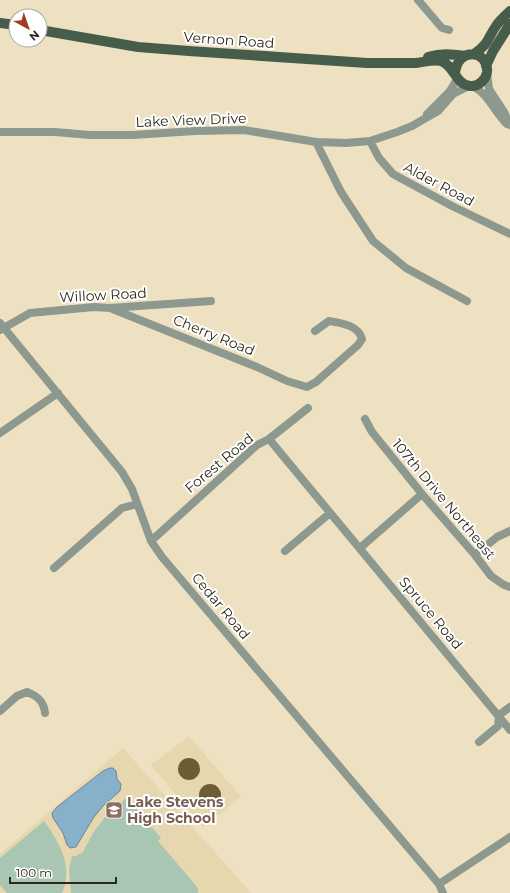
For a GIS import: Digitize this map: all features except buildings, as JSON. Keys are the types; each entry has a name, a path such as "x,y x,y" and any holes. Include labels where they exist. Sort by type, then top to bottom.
{"main road":[{"path":"510,11 495,27 487,44 470,55 460,59 456,67 456,77 462,84 470,86 477,85 482,82 493,51 510,24"},
{"name":"Vernon Road","path":"48,31 138,47 189,52 367,63 439,60 451,67 456,77"},
{"name":"Vernon Road","path":"418,62 424,58 440,54 450,53 470,55"},
{"path":"470,55 479,56 484,61 486,69"}],"street":[{"path":"418,0 442,28 449,30"},
{"path":"486,69 489,88 504,112 510,126"},
{"name":"Lake View Drive","path":"424,118 450,91 456,77"},
{"path":"470,86 478,89 482,93 494,109 510,126"},
{"name":"Lake View Drive","path":"0,132 55,132 90,135 133,135 244,130 316,142 346,143 370,141 397,132 438,111 453,94 470,86"},
{"name":"Alder Road","path":"370,141 379,158 393,174 452,206 510,234"},
{"path":"316,142 341,192 373,241 406,268 467,301"},
{"name":"Willow Road","path":"1,327 30,313 94,307 110,308 211,301"},
{"name":"Cherry Road","path":"110,308 257,367 287,381 307,386 316,382 358,345 362,339 360,333 345,324 329,321 315,331"},
{"name":"Cedar Road","path":"1,327 122,472 132,489 150,540 162,557 439,884 443,893"},
{"path":"0,433 58,394"},
{"name":"Forest Road","path":"150,540 257,445 269,439 308,408"},
{"name":"107th Drive Northeast","path":"365,419 372,432 491,576 504,585 510,587"},
{"name":"Spruce Road","path":"269,439 510,730"},
{"path":"360,548 422,494"},
{"path":"54,568 122,508 137,504"},
{"path":"285,551 330,513"},
{"path":"475,555 497,537 510,531"},
{"path":"0,711 17,696 27,692 38,697 42,702 45,714"},
{"path":"479,742 498,726 499,715 510,707"},
{"path":"439,884 510,837"}],"shaded area":[{"path":"189,736 241,797 203,827 151,765"},
{"name":"Lake Stevens High School","path":"123,748 251,893 0,893 0,854"}],"green space":[{"path":"127,797 161,838 158,841 198,888 198,893 71,893 69,869 72,856 76,856 83,852 93,833 105,817"},
{"path":"44,821 55,837 66,864 65,883 62,893 7,893 0,885 0,858"}],"water":[{"path":"113,768 116,771 117,779 121,784 120,791 104,805 94,817 76,847 70,848 67,845 63,833 53,818 52,813 57,807 103,771"}],"place":[{"name":"Lake Stevens High School","path":"114,810"}]}
